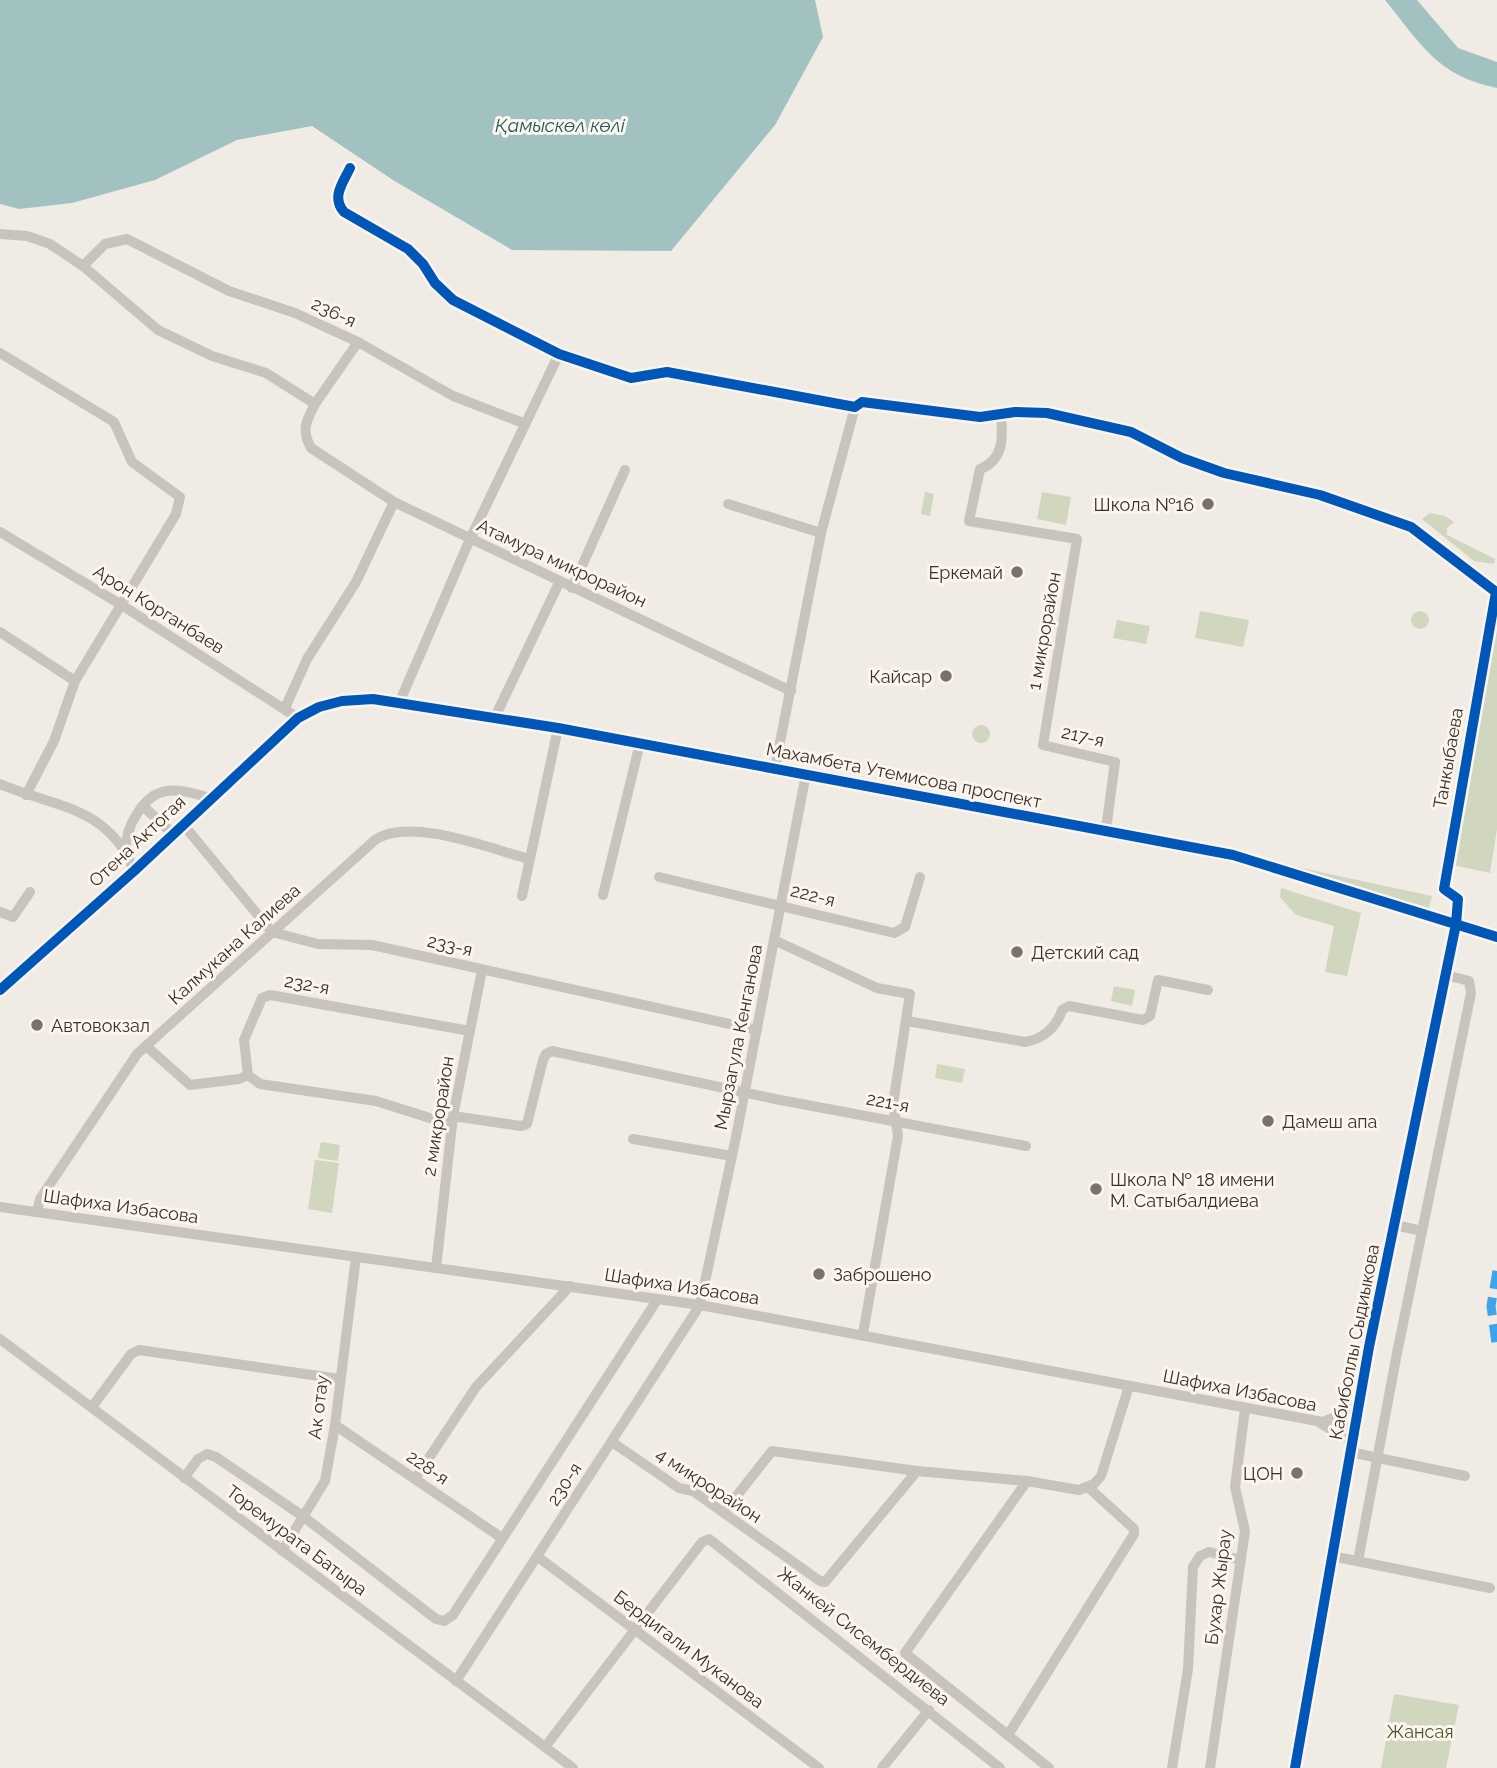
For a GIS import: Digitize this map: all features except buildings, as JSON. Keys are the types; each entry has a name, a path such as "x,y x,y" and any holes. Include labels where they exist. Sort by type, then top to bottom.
{"street":[{"path":"350,168 337,196 337,205 344,212 408,249 453,300 559,354 631,378 667,372 855,407"},
{"path":"0,234 27,236 50,244 83,266 158,330 212,356 266,373 315,404 358,342"},
{"name":"236-я","path":"83,266 105,244 127,239 229,291 295,313 358,342 453,396 523,422"},
{"path":"0,353 114,422 132,462 180,497 176,514 75,681 54,741 26,795"},
{"path":"400,701 523,422 559,354"},
{"path":"775,768 821,533 855,407 862,402 980,417 1047,414 1096,422 1131,432 1182,458 1235,476 1320,495 1411,527 1496,592"},
{"name":"Атамура микрорайон","path":"315,404 304,423 304,436 312,448 394,502 559,583 791,691"},
{"name":"1 микрорайон","path":"1001,415 1003,433 999,454 994,462 980,469 969,522 1077,539 1043,745"},
{"path":"572,588 625,470"},
{"path":"285,708 307,659 355,582 394,502"},
{"path":"728,505 821,533"},
{"path":"0,546 3,534"},
{"name":"Арон Корганбаев","path":"3,534 120,604 298,718"},
{"path":"495,717 559,583"},
{"name":"Танкыбаева","path":"1456,924 1458,899 1444,889 1496,592"},
{"path":"0,632 75,681"},
{"name":"Махамбета Утемисова проспект","path":"298,718 319,707 342,701 400,701 558,727 1233,855 1497,937"},
{"name":"Отена Актогая","path":"0,990 134,871 182,823 298,718"},
{"path":"522,896 558,727"},
{"path":"603,895 640,743"},
{"name":"217-я","path":"1043,745 1115,762 1106,829"},
{"name":"Мырзагула Кенганова","path":"699,1305 732,1156 806,774"},
{"path":"0,784 26,795 64,804 86,814 107,829 126,850 134,871"},
{"path":"126,850 127,833 154,795 166,791 189,792 210,798"},
{"path":"144,807 172,833"},
{"path":"182,823 272,932"},
{"name":"Калмукана Калиева","path":"37,1212 40,1199 127,1065 383,835 396,831 423,831 529,859"},
{"name":"222-я","path":"659,877 901,932 905,928 920,877"},
{"path":"0,912 13,917 30,892"},
{"name":"Кабиболлы Сыдиыкова","path":"1295,1768 1354,1429 1456,924"},
{"name":"233-я","path":"272,932 317,944 372,945 757,1030"},
{"path":"774,940 877,988 910,994 893,1104 898,1122 887,1207 863,1334"},
{"name":"2 микрорайон","path":"436,1268 453,1121 482,970"},
{"path":"1358,1561 1471,993 1469,981 1446,975"},
{"path":"907,1021 1025,1042 1034,1041 1058,1025 1062,1010 1069,1006 1143,1020 1150,1016 1158,980 1208,990"},
{"name":"232-я","path":"248,1075 244,1040 265,995 470,1031"},
{"path":"146,1046 190,1085 239,1079 248,1075 260,1084 376,1101 453,1121 521,1126 527,1124 543,1060 546,1054 552,1051 744,1092"},
{"name":"221-я","path":"744,1092 1026,1146"},
{"path":"634,1139 732,1156"},
{"name":"Шафиха Избасова","path":"0,1207 699,1305 1354,1429"},
{"path":"1395,1225 1422,1231"},
{"name":"Ак отау","path":"282,1551 325,1481 335,1425 356,1257"},
{"path":"415,1479 476,1387 570,1286"},
{"name":"230-я","path":"303,1517 436,1619 444,1621 453,1615 657,1300"},
{"name":"230-я","path":"456,1681 699,1305"},
{"name":"Торемурата Батыра","path":"0,1339 573,1768"},
{"path":"92,1408 131,1354 139,1350 340,1379"},
{"path":"724,1513 772,1451 917,1471 1027,1481 1079,1490 1088,1487 1101,1476 1129,1386"},
{"path":"1360,1400 1344,1413 1320,1423 1351,1447 1378,1459 1465,1476"},
{"name":"Бухар Жырау","path":"1210,1768 1245,1531 1235,1487 1245,1409"},
{"name":"228-я","path":"335,1425 502,1538"},
{"name":"4 микрорайон","path":"612,1442 679,1488 692,1491 820,1581 828,1578 917,1471"},
{"path":"184,1478 198,1459 206,1454 303,1517"},
{"path":"1027,1481 905,1653 1049,1768"},
{"path":"1008,1735 1134,1534 1134,1529 1088,1487"},
{"name":"Жанкей Сисембердиева","path":"635,1630 702,1542 709,1539 1000,1768"},
{"path":"1172,1768 1188,1669 1193,1567 1200,1556 1209,1552 1241,1560"},
{"path":"1332,1556 1490,1588"},
{"name":"Бердигали Муканова","path":"538,1557 819,1768"},
{"path":"545,1747 635,1630"},
{"path":"882,1768 929,1710"}],"green space":[{"path":"925,492 934,494 930,516 921,514"},
{"path":"1042,492 1071,497 1066,525 1037,519"},
{"path":"1430,513 1445,516 1454,522 1447,528 1447,535 1495,559 1494,564 1474,561 1422,519"},
{"path":"1200,611 1249,620 1243,647 1195,638"},
{"path":"1420,611 1426,614 1429,620 1426,626 1420,629 1414,626 1411,620 1414,614"},
{"path":"1497,618 1497,829 1490,873 1453,865"},
{"path":"1117,620 1150,626 1146,644 1113,638"},
{"path":"977,725 985,725 990,734 988,741 977,743 972,738 972,730"},
{"path":"1269,861 1432,896 1428,911"},
{"path":"1281,888 1361,913 1347,976 1325,972 1334,926 1296,915 1280,897"},
{"path":"1114,986 1135,990 1132,1006 1111,1001"},
{"path":"937,1064 965,1069 962,1083 935,1078"},
{"path":"321,1142 340,1145 338,1161 318,1158"},
{"path":"315,1160 339,1163 332,1213 308,1209"},
{"name":"Жансая","path":"1394,1694 1459,1705 1446,1768 1381,1768"}],"water":[{"name":"Қамыскөл көлі","path":"0,0 815,0 823,37 775,125 671,251 512,250 393,180 312,126 237,140 155,180 72,203 19,209 0,204"},
{"path":"1385,0 1417,0 1458,48 1497,62 1497,88 1459,75 1432,56"}],"marked path":[{"path":"1497,1271 1491,1306 1497,1351"}],"cycle path":[{"path":"350,168 338,195 344,212 408,249 423,264 435,283 453,300 559,354 631,378 667,372 855,407 862,402 980,417 1015,412 1047,413 1131,432 1182,458 1224,473 1320,495 1411,527 1496,592 1444,889 1458,899 1456,924 1369,1347 1295,1768"},
{"path":"0,990 134,871 298,718 319,707 342,701 373,699 558,728 1233,855 1497,937"}],"place":[{"name":"Школа №16","path":"1208,504"},
{"name":"Еркемай","path":"1017,572"},
{"name":"Кайсар","path":"946,676"},
{"name":"Детский сад","path":"1017,952"},
{"name":"Автовокзал","path":"37,1025"},
{"name":"Дамеш апа","path":"1268,1121"},
{"name":"Школа № 18 имени М. Сатыбалдиева","path":"1096,1189"},
{"name":"Заброшено","path":"819,1274"},
{"name":"ЦОН","path":"1297,1473"}]}
